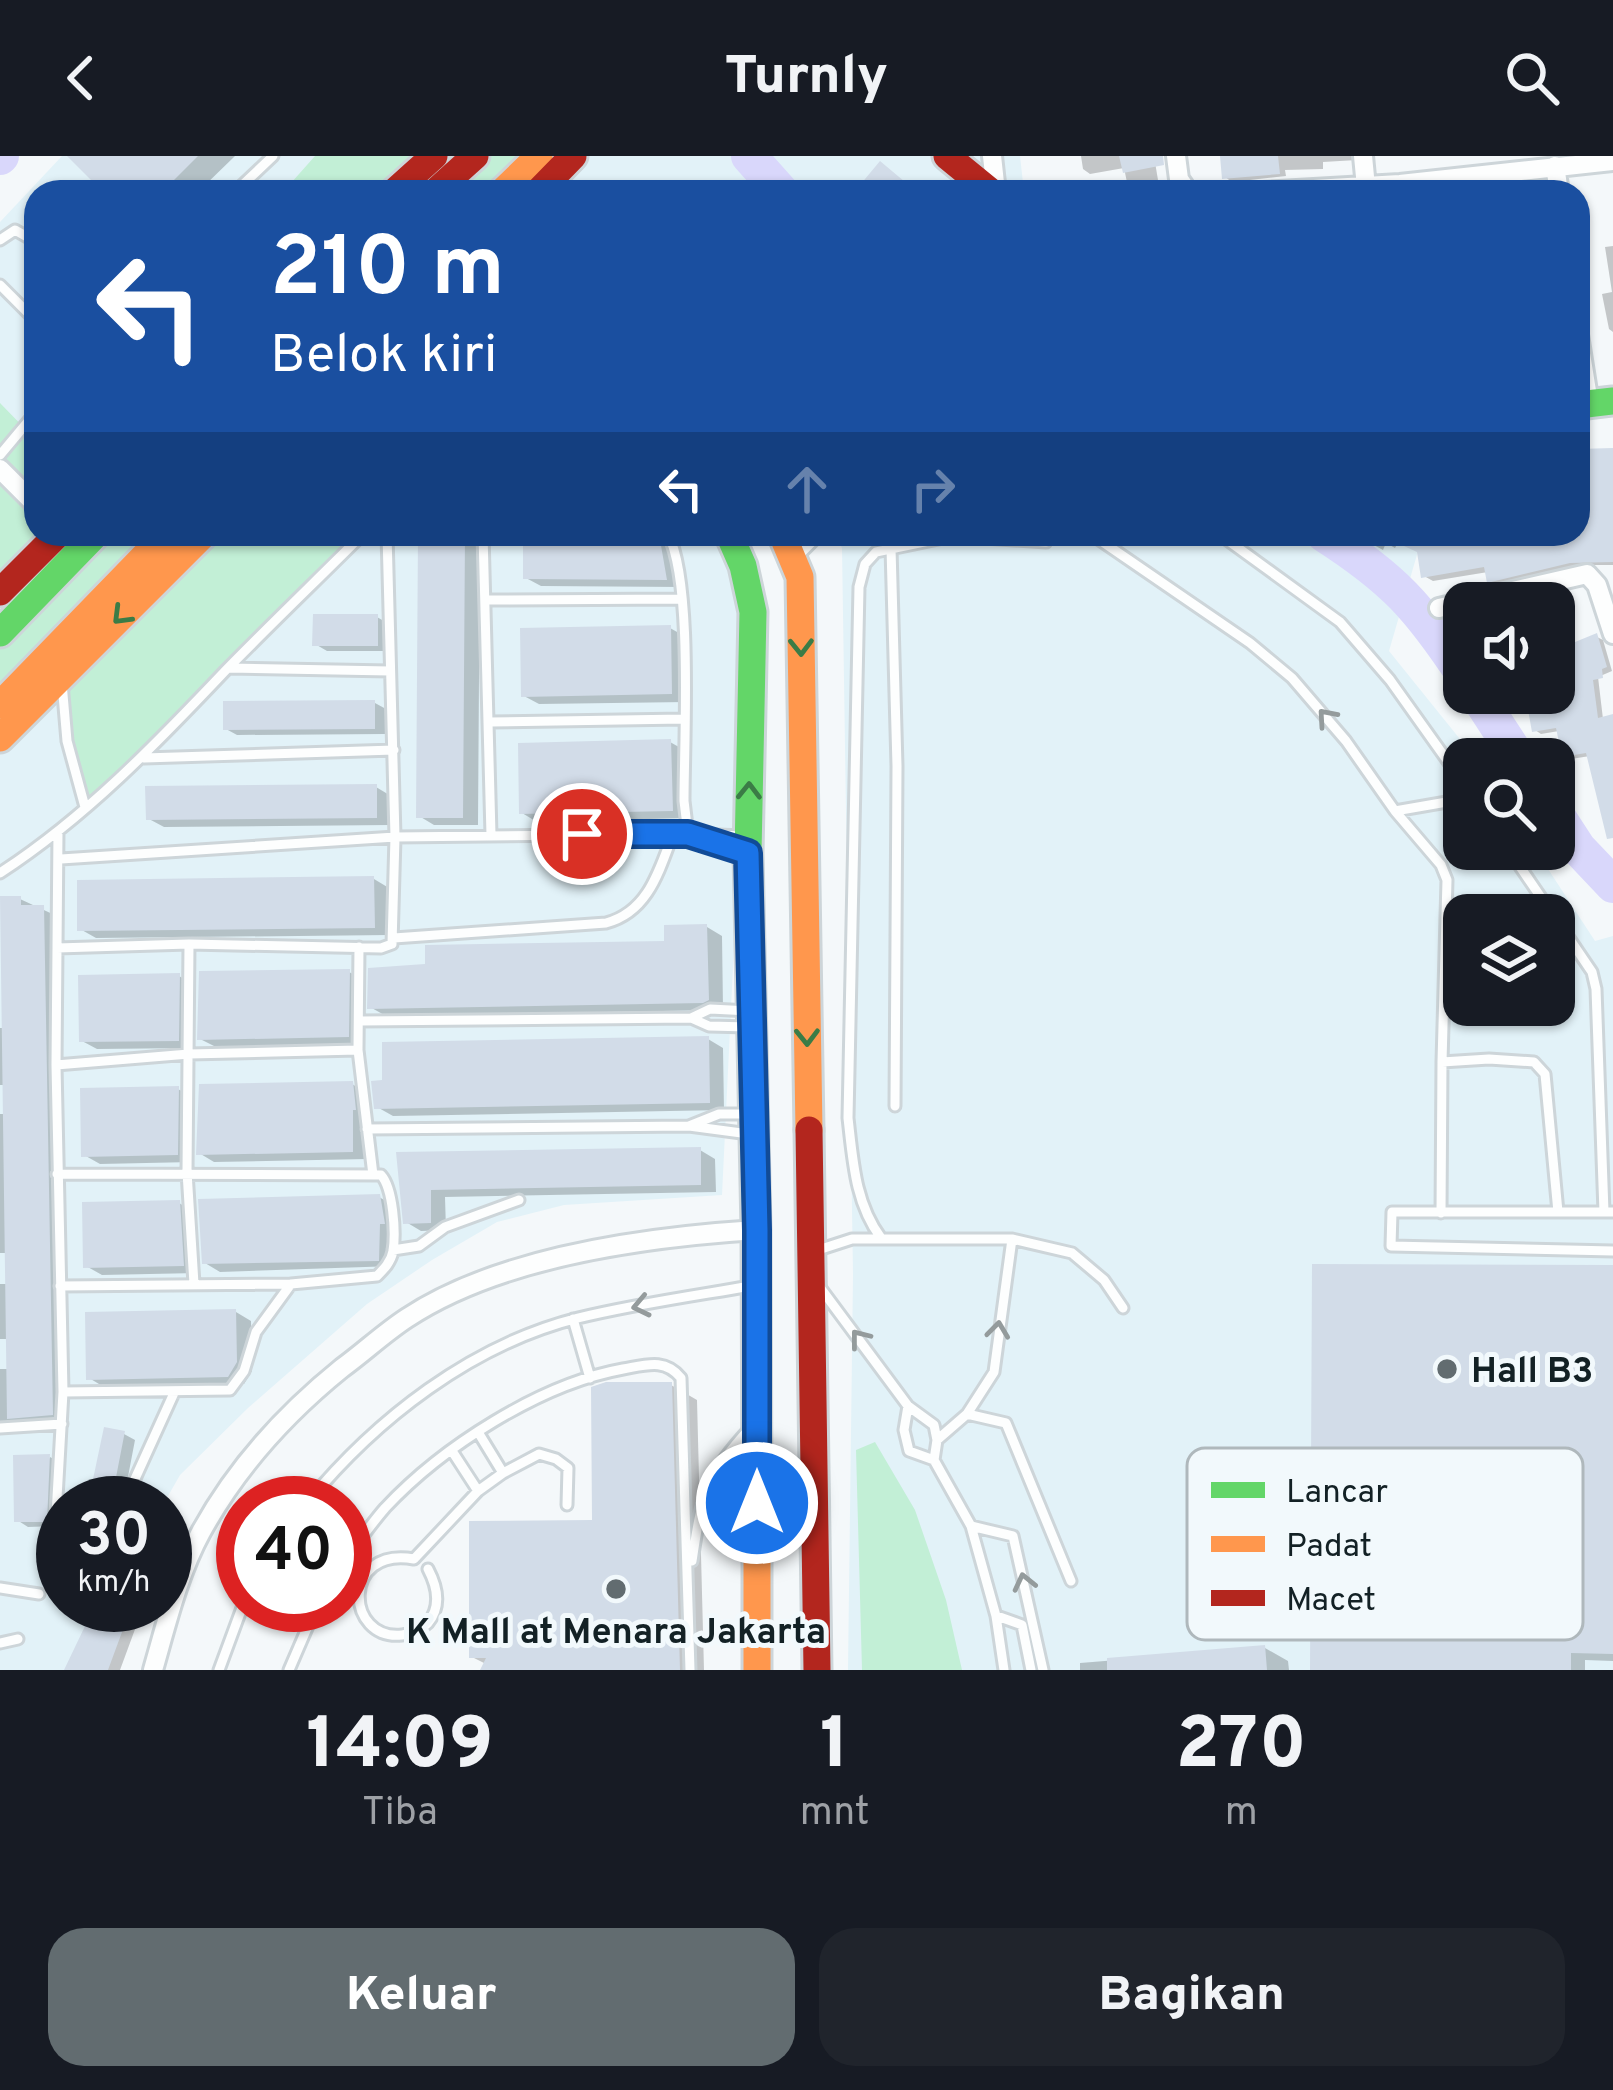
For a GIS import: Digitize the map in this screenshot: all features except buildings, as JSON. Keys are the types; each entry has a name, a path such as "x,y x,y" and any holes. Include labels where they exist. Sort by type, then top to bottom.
{"street":[{"path":"407,180 434,156"},
{"path":"448,180 475,156"},
{"path":"514,180 539,156"},
{"path":"550,180 573,156"},
{"path":"947,156 978,180"},
{"path":"1448,180 1542,164 1613,161"},
{"path":"0,469 24,493"},
{"path":"0,592 68,546"},
{"path":"0,634 72,546"},
{"path":"83,546 114,587"},
{"path":"0,705 154,546"},
{"path":"0,738 192,546"},
{"path":"738,546 752,593 748,845 757,1230 757,1670"},
{"path":"752,593 792,556"},
{"path":"792,556 817,1670"},
{"path":"1438,608 1587,574 1598,585 1613,634"},
{"path":"153,1670 199,1535 245,1462 310,1394 409,1316 473,1285 568,1255 633,1241 757,1230"},
{"path":"756,1286 810,1260"}],"lane":[{"path":"248,180 273,156"},
{"path":"0,285 24,306"},
{"path":"0,455 24,424"},
{"path":"0,873 144,758 352,546"},
{"path":"57,948 388,946 394,938 395,837 387,546"},
{"path":"484,546 491,835"},
{"path":"673,546 681,599 688,834"},
{"path":"881,1238 869,1222 856,1187 848,1118 859,587 865,564 876,552 901,546"},
{"path":"1108,546 1292,678 1441,865 1447,880 1441,1213"},
{"path":"1236,546 1340,622 1390,680 1443,754"},
{"path":"891,548 897,766 895,1106"},
{"path":"486,600 681,599"},
{"path":"228,668 390,671"},
{"path":"62,676 67,741 85,807"},
{"path":"490,722 684,719"},
{"path":"144,758 394,750"},
{"path":"1395,811 1443,803"},
{"path":"58,831 56,1065 63,1392 59,1476"},
{"path":"394,938 606,923 629,917 649,889 673,834"},
{"path":"61,859 491,835 688,834 748,845"},
{"path":"189,944 187,1172 194,1284"},
{"path":"1575,946 1592,972 1596,989 1608,1121 1609,1212 1392,1212 1390,1246 1613,1251"},
{"path":"358,947 358,1050 373,1174"},
{"path":"359,1021 692,1018 710,1026 753,1019"},
{"path":"56,1065 189,1054 358,1050"},
{"path":"1442,1062 1534,1062 1545,1074 1558,1212"},
{"path":"689,1126 719,1114 754,1124"},
{"path":"367,1129 754,1124"},
{"path":"57,1174 373,1174 386,1177 393,1250 377,1276 291,1284 60,1286"},
{"path":"393,1250 419,1246 445,1227 518,1200"},
{"path":"1004,1670 996,1616 970,1526 934,1460 934,1425 908,1406 810,1260 815,1252 852,1239 1012,1239 1072,1253 1104,1280 1123,1308"},
{"path":"937,1440 967,1414 994,1372 1012,1239"},
{"path":"63,1392 230,1390 244,1371 256,1331 291,1284"},
{"path":"329,1476 410,1401 488,1353 573,1319 756,1286"},
{"path":"573,1319 590,1378"},
{"path":"372,1526 452,1451 563,1386 657,1363 673,1367 682,1378 690,1670"},
{"path":"136,1476 173,1393"},
{"path":"908,1406 904,1430 909,1451 934,1460"},
{"path":"967,1414 1006,1423 1071,1581"},
{"path":"688,1590 706,1487 717,1463 757,1420"},
{"path":"0,1429 62,1424"},
{"path":"478,1432 503,1473"},
{"path":"452,1451 478,1491"},
{"path":"428,1569 436,1586 436,1606 428,1623 411,1634 392,1636 374,1628 362,1613 358,1594 363,1576 376,1562 395,1556 414,1559 478,1491 503,1473 539,1454 556,1459 568,1468 567,1504"},
{"path":"970,1526 1013,1536 1043,1670"},
{"path":"0,1588 36,1594"},
{"path":"996,1616 1022,1625 1031,1670"},
{"path":"219,1670 233,1632"},
{"path":"289,1670 305,1632"},
{"path":"0,1643 18,1639"}],"shaded area":[{"path":"62,156 393,156 372,180 39,180"},
{"path":"439,156 1020,156 1023,180 468,180"},
{"path":"24,196 24,546 29,546 0,595 0,222"},
{"path":"188,546 732,546 751,594 722,1195 564,1205 497,1222 367,1304 248,1408 179,1476 36,1476 36,1632 104,1632 92,1670 0,1670 0,737"},
{"path":"841,546 1420,546 1389,651 1459,738 1443,738 1443,870 1549,870 1564,894 1443,894 1443,1026 1575,1026 1575,910 1595,941 1613,936 1613,1670 848,1670 853,1275"}],"green space":[{"path":"315,156 434,156 407,180 294,180"},
{"path":"475,156 539,156 514,180 448,180"},
{"path":"0,403 24,428 24,487 0,460"},
{"path":"0,469 24,493 24,546 46,546 0,594"},
{"path":"84,546 154,546 0,705 0,632"},
{"path":"190,546 347,546 85,807 67,741 62,677"},
{"path":"875,1442 915,1510 946,1600 962,1670 862,1670 856,1450"}],"waterway":[{"path":"749,156 770,180"},
{"path":"1341,546 1403,596 1443,645"},
{"path":"1490,714 1505,738"},
{"path":"1575,843 1613,885"}],"traffic: fast":[{"path":"1590,404 1613,401"},
{"path":"0,633 84,546"},
{"path":"734,546 753,612 748,853 757,1509"}],"traffic: slow":[{"path":"514,180 539,156"},
{"path":"0,705 154,546"},
{"path":"0,738 192,546"},
{"path":"787,546 800,577 809,1130"},
{"path":"757,1509 757,1670"}],"traffic: jam":[{"path":"407,180 434,156"},
{"path":"448,180 475,156"},
{"path":"550,180 573,156"},
{"path":"947,156 976,180"},
{"path":"0,592 46,546"},
{"path":"809,1130 817,1670"}],"place":[{"name":"Hall B3","path":"1447,1369"},
{"name":"K Mall at Menara Jakarta","path":"616,1589"}],"route":[{"path":"582,834 688,834 748,853 757,1230 757,1503"}]}
